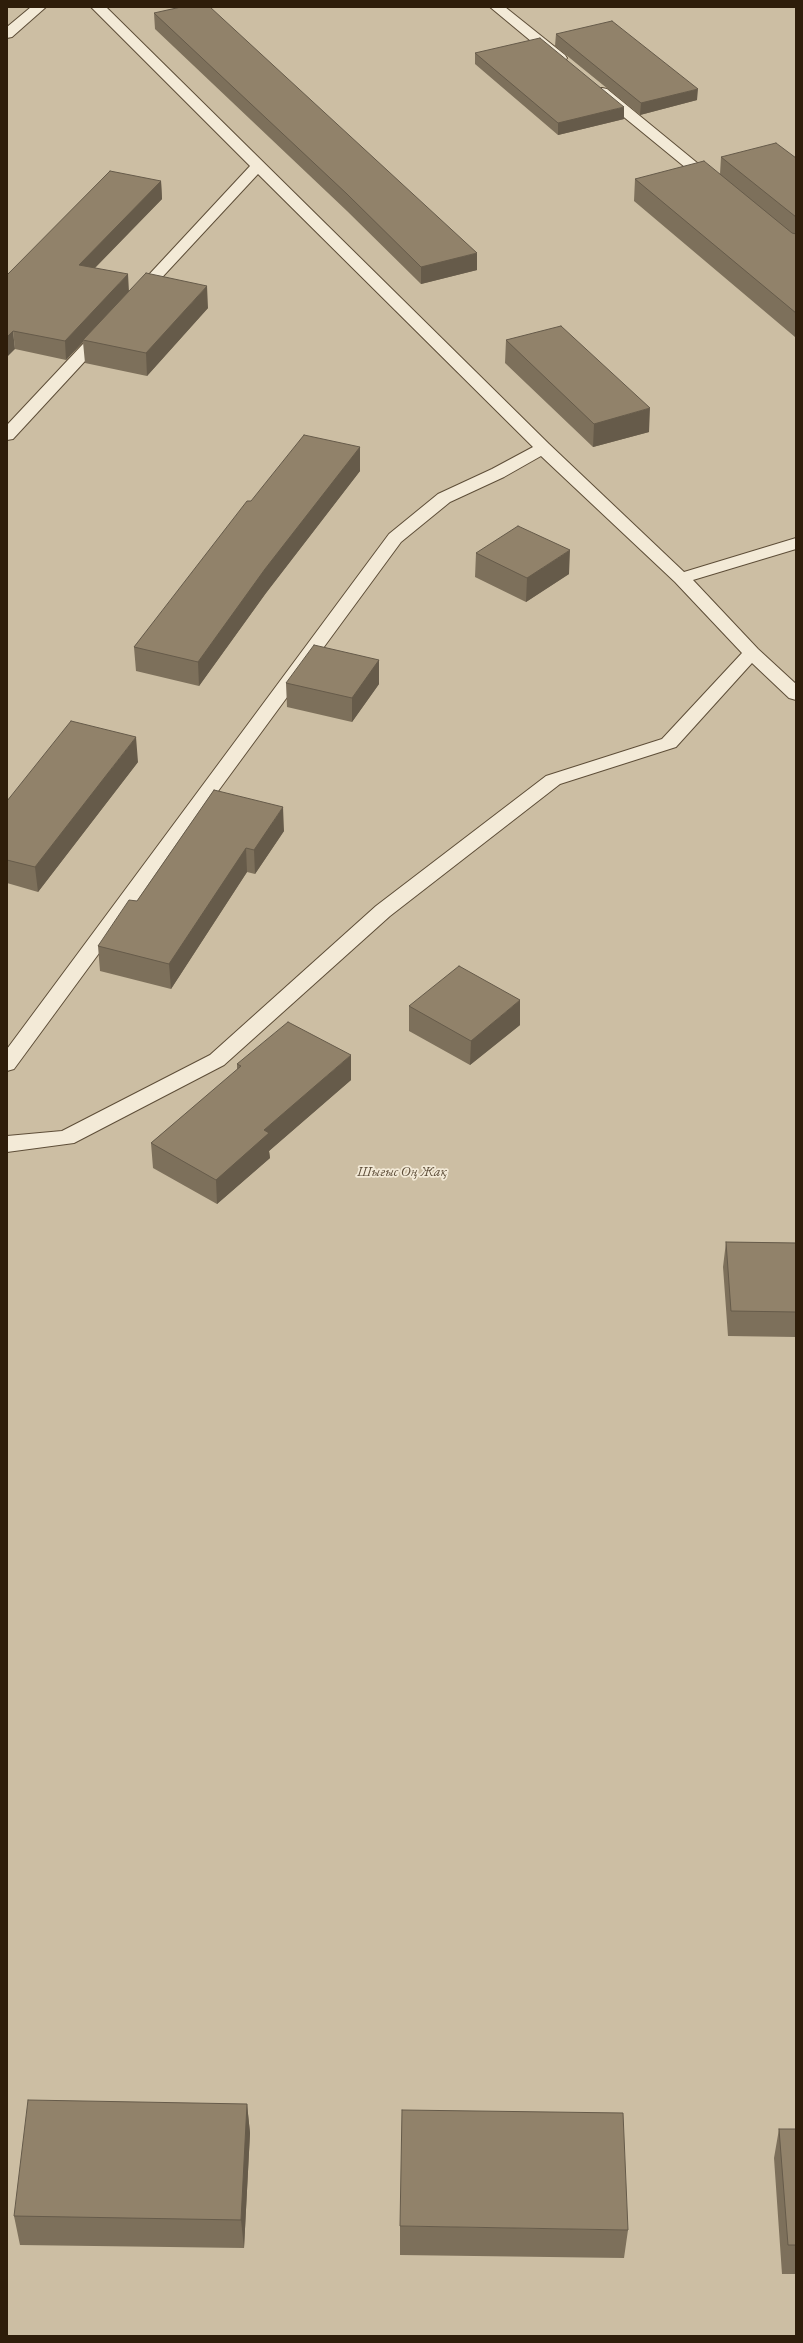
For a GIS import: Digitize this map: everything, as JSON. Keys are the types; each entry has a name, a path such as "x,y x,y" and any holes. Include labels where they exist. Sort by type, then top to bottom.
{"lane":[{"path":"7,34 39,7"},
{"path":"98,7 543,448 681,578 752,653 796,694"},
{"path":"497,7 570,67"},
{"path":"589,82 723,191"},
{"path":"127,307 258,166"},
{"path":"7,435 116,318"},
{"path":"7,1064 394,538 444,498 498,473 543,448"},
{"path":"681,578 776,551 796,543"},
{"path":"7,1144 66,1138 217,1060 382,911 553,780 669,743 752,653"}],"green space":[{"name":"Шығыс Оң Жақ","path":"7,7 796,7 796,2336 7,2336"}],"building":[{"path":"181,7 210,7 477,253 421,267 347,194 154,13"},
{"path":"612,21 698,89 641,103 556,34"},
{"path":"540,38 624,107 558,123 475,53"},
{"path":"776,143 796,158 796,217 721,157"},
{"path":"704,161 792,233 796,234 796,313 635,179"},
{"path":"110,171 161,181 79,265 128,274 65,341 13,331 7,337 7,275"},
{"path":"146,273 207,286 146,353 83,340"},
{"path":"561,326 650,408 594,424 506,340"},
{"path":"304,435 360,447 265,569 198,662 134,647 247,501 251,501"},
{"path":"518,526 570,550 527,578 476,553"},
{"path":"314,645 379,660 352,698 286,683"},
{"path":"71,721 136,737 35,867 7,860 7,801"},
{"path":"214,790 283,807 254,850 246,848 169,964 98,946 129,900 137,901"},
{"path":"459,966 520,1000 471,1041 409,1006"},
{"path":"288,1022 351,1055 264,1130 269,1133 216,1180 151,1143 241,1066 237,1064"},
{"path":"726,1242 796,1243 796,1312 731,1311"},
{"path":"28,2100 247,2104 241,2220 14,2216"},
{"path":"402,2110 623,2113 628,2230 400,2226"},
{"path":"779,2129 796,2129 796,2245 788,2245"}]}
